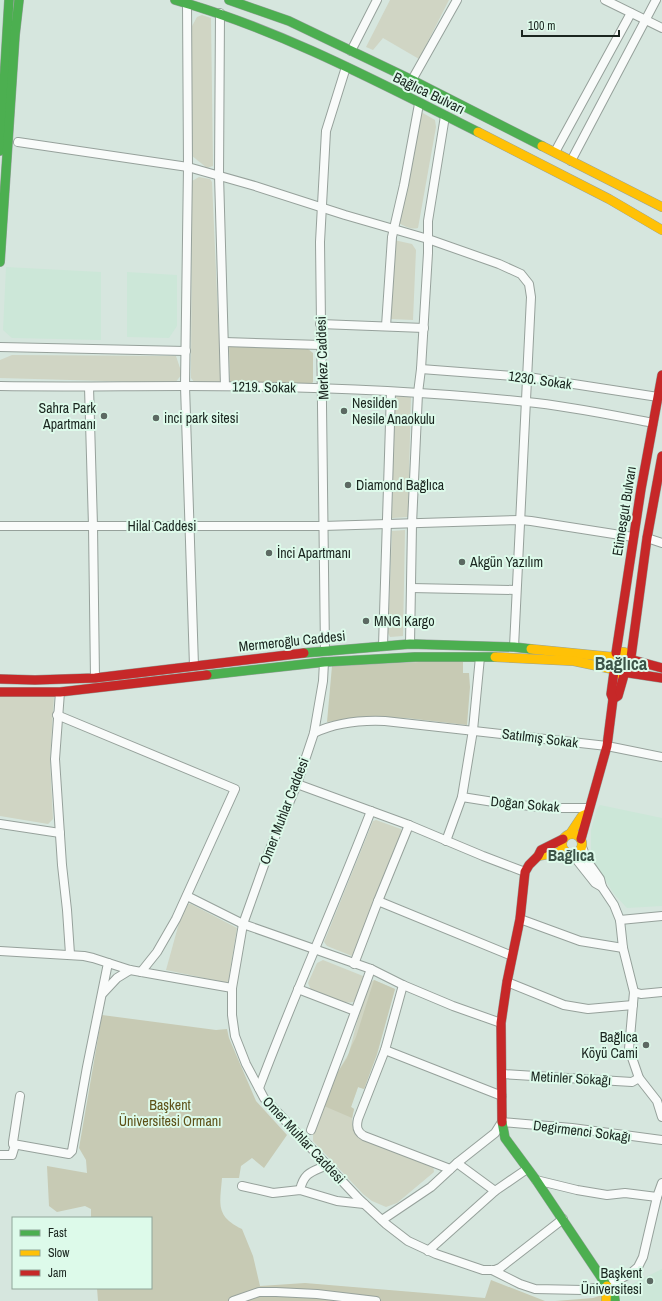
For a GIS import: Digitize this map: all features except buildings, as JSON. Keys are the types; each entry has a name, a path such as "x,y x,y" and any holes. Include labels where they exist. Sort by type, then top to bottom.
{"main road":[{"path":"0,262 9,0"},
{"path":"0,152 3,141 19,0"},
{"name":"Bağlıca Bulvarı","path":"175,0 220,13 297,45 346,68 445,116 614,202 662,230"},
{"name":"Bağlıca Bulvarı","path":"229,0 289,21 412,80 662,207"},
{"path":"3,141 18,142"},
{"name":"Etimesgut Bulvarı","path":"614,655 633,537 662,375"},
{"name":"Etimesgut Bulvarı","path":"632,659 647,538 662,456"},
{"name":"Mermeroğlu Caddesi","path":"0,679 35,680 96,678 325,651 410,644 514,647 614,655"},
{"path":"615,1301 614,1293 607,1286 563,1219 505,1138 502,1122 501,1023 507,982 520,918 525,872 532,860 538,856 556,851 568,853 579,852 582,843 588,811 607,746 613,699 611,694 613,670 610,661 614,655 625,652 632,659 662,668"},
{"name":"Mermeroğlu Caddesi","path":"0,692 60,692 324,662 415,657 514,657 574,662 613,670"},
{"path":"613,699 618,696 626,674 632,668 632,659"},
{"path":"613,670 620,675 626,674 662,678"},
{"path":"568,853 562,844 582,816 588,811"},
{"path":"538,856 541,850 546,847 575,834 582,843"},
{"path":"606,1301 607,1286"}],"street":[{"path":"351,51 377,0"},
{"path":"412,80 457,0"},
{"path":"606,0 662,28"},
{"path":"571,161 656,0"},
{"path":"187,3 188,167 185,386 194,666"},
{"path":"220,13 219,175 225,386"},
{"path":"555,152 631,13"},
{"name":"Merkez Caddesi","path":"325,651 323,388 320,324 320,242 326,131 346,68"},
{"path":"386,326 391,242 404,185 419,104"},
{"path":"410,644 412,524 418,393 424,328 428,221 445,116"},
{"path":"18,142 188,167 219,175 322,208 428,239 510,268 521,274 526,279 531,289 531,296 514,647"},
{"path":"320,324 424,328"},
{"path":"224,342 321,344"},
{"path":"0,347 186,350"},
{"name":"1230. Sokak","path":"421,369 528,377 658,398"},
{"name":"1219. Sokak","path":"0,386 225,386 323,388 418,393 527,402 574,408 653,423"},
{"path":"89,387 96,678"},
{"path":"383,646 391,392"},
{"name":"Hilal Caddesi","path":"0,526 323,526 520,520 633,537"},
{"path":"647,538 662,543"},
{"path":"411,588 516,590"},
{"path":"446,841 462,797 474,730 480,657"},
{"name":"Omer Muhlar Caddesi","path":"324,662 323,681 314,733 297,784 268,854 243,924 232,988 232,1015 235,1036 246,1064 264,1098 364,1204 408,1241 428,1251 476,1268 492,1270 520,1284 535,1289 583,1290 607,1286 631,1273 638,1267 643,1257 657,1197 662,1183"},
{"path":"60,692 55,759 70,954"},
{"path":"58,715 235,789 176,919 157,952 141,972"},
{"name":"Satılmış Sokak","path":"314,733 319,730 339,725 373,721 474,730 607,746 662,757"},
{"path":"297,784 409,825 525,872"},
{"name":"Doğan Sokak","path":"462,797 500,803 588,811"},
{"path":"259,1088 371,811"},
{"path":"0,824 60,833"},
{"path":"354,964 409,825"},
{"path":"582,843 588,862 600,879 602,887 610,899 620,920 623,948 634,992 629,1049 639,1078 659,1101 662,1117"},
{"path":"568,853 595,883 602,887"},
{"path":"187,896 243,924 370,969 402,985 453,1006 501,1023"},
{"path":"378,901 512,956"},
{"path":"620,920 662,916"},
{"path":"520,918 580,941 623,948"},
{"path":"0,951 70,954 93,958 130,970 232,988"},
{"path":"15,1145 64,1154 69,1154 72,1151 86,1067 108,963"},
{"path":"311,1130 370,969"},
{"path":"102,994 117,978 130,970"},
{"path":"507,982 564,1005 588,1009 633,1006"},
{"path":"402,985 385,1050 356,1124 360,1134 450,1169"},
{"path":"298,989 355,1011"},
{"path":"634,992 641,994 662,992"},
{"path":"385,1050 502,1096"},
{"name":"Metinler Sokağı","path":"502,1074 632,1082 639,1078"},
{"path":"0,1155 12,1156 15,1145 12,1142 20,1096"},
{"path":"382,1220 431,1187 457,1163 495,1133 502,1122"},
{"name":"Degirmenci Sokağı","path":"502,1122 572,1128 662,1140"},
{"path":"457,1163 495,1191"},
{"path":"300,1190 302,1181 306,1176 327,1165"},
{"path":"428,1251 495,1191 515,1179 527,1169"},
{"path":"536,1180 577,1190 607,1195 625,1193 657,1197"},
{"path":"242,1186 273,1193 300,1190 337,1201 364,1204"},
{"path":"492,1270 500,1268 563,1219"},
{"path":"233,1301 259,1292 276,1292 317,1294 376,1301"}],"shaded area":[{"path":"0,0 4,0 0,69"},
{"path":"390,0 449,0 419,59 383,38 373,50 366,47"},
{"path":"202,15 211,18 213,166 207,168 191,155 192,26 197,17"},
{"path":"421,112 435,120 436,127 418,228 413,228 399,223"},
{"path":"199,177 210,179 212,182 221,383 195,383 191,378 192,181"},
{"path":"394,240 412,244 416,250 413,320 390,319"},
{"path":"6,267 101,272 101,340 12,338 3,330"},
{"path":"127,272 177,275 177,326 169,338 127,337"},
{"path":"12,355 176,356 182,374 175,383 0,378 0,360"},
{"path":"411,395 408,517 392,518 394,404 396,396"},
{"path":"405,530 403,636 390,637 388,633 392,531"},
{"path":"0,697 54,697 50,760 53,819 48,824 0,816"},
{"path":"600,805 662,818 662,906 627,908 614,894 599,870 591,856 591,830 597,809"},
{"path":"376,820 401,829 402,832 354,955 352,956 327,946 324,942 373,821"},
{"path":"187,904 191,904 237,928 228,983 166,970 179,923"},
{"path":"323,960 363,976 363,980 355,1001 340,1001 311,990 308,983 317,963"},
{"path":"374,980 395,989 377,1054 364,1089 358,1087 351,1107 354,1109 352,1121 353,1127 355,1132 433,1165 434,1172 397,1203 386,1207 372,1201 363,1194 313,1141 313,1131 336,1075 349,1053 359,1014 370,982"},
{"name":"Başkent Üniversitesi","path":"662,1269 662,1301 594,1301 614,1293"}],"green space":[{"path":"229,346 308,349 313,353 313,382 310,386 230,383"},
{"path":"463,660 463,673 469,673 470,687 467,725 406,718 370,717 327,722 332,666"},
{"path":"374,980 395,989 377,1054 364,1089 358,1087 351,1107 354,1109 352,1118 324,1106 336,1075 347,1058 356,1037"},
{"name":"Başkent Üniversitesi Ormanı","path":"102,1015 216,1030 227,1029 229,1038 256,1101 287,1135 264,1168 252,1158 241,1166 239,1178 222,1178 220,1202 223,1214 233,1224 242,1229 253,1256 260,1286 305,1283 485,1298 491,1280 545,1301 98,1301 97,1289 152,1289 152,1217 91,1217 91,1209 85,1206 57,1212 49,1206 47,1166 87,1173 86,1160 79,1148"},
{"path":"602,1295 603,1301 555,1301 593,1298"}],"traffic: fast":[{"path":"0,151 9,0"},
{"path":"0,262 15,35 19,0"},
{"path":"175,0 214,12 292,42 330,59 478,132"},
{"path":"229,0 289,21 412,80 542,146"},
{"path":"304,653 410,644 514,647 531,649"},
{"path":"207,675 324,662 415,657 495,657"},
{"path":"502,1122 505,1138 536,1180 607,1286 614,1293 615,1301"}],"traffic: slow":[{"path":"478,132 609,199 662,230"},
{"path":"542,146 662,207"},
{"path":"531,649 612,657"},
{"path":"618,652 626,652 633,659 633,663 633,667 626,674 618,674 611,667 611,659 618,652"},
{"path":"495,657 574,661 612,669"},
{"path":"570,834 582,816 587,814"},
{"path":"572,834 579,837 582,844 579,851 572,854 565,851 562,844 565,837 572,834"},
{"path":"538,856 565,851"},
{"path":"606,1301 607,1286"}],"traffic: jam":[{"path":"616,653 641,489 662,375"},
{"path":"631,657 647,538 662,456"},
{"path":"0,679 35,680 95,678 304,653"},
{"path":"633,660 662,668"},
{"path":"581,839 607,746 613,699 611,694 614,672"},
{"path":"629,673 662,678"},
{"path":"0,692 60,692 207,675"},
{"path":"613,699 618,696 624,675"},
{"path":"502,1122 501,1023 507,982 520,919 525,872 541,850 563,839"}],"place":[{"name":"Nesilden Nesile Anaokulu","path":"344,411"},
{"name":"Sahra Park Apartmanı","path":"104,416"},
{"name":"inci park sitesi","path":"156,418"},
{"name":"Diamond Bağlıca","path":"348,485"},
{"name":"İnci Apartmanı","path":"269,553"},
{"name":"Akgün Yazılım","path":"462,562"},
{"name":"MNG Kargo","path":"366,621"},
{"name":"Bağlıca Köyü Cami","path":"646,1045"},
{"name":"Başkent Üniversitesi","path":"650,1281"}],"district":[{"name":"Bağlıca","path":"621,664"},
{"name":"Bağlıca","path":"571,855"}]}
